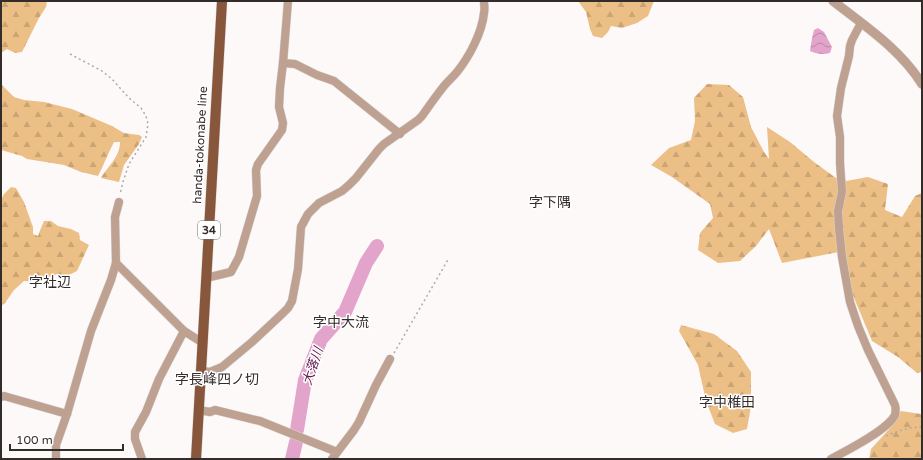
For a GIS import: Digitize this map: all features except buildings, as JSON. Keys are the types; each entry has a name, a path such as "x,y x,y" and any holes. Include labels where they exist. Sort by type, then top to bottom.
{"main road":[{"name":"handa-tokonabe line","path":"196,459 222,1"}],"street":[{"path":"206,278 230,272 239,257 257,196 256,170 258,164 282,130 283,123 279,107 288,1"},
{"path":"202,371 210,372 222,367 252,342 288,308 292,301 298,270 301,227 308,214 319,203 342,191 349,185 378,149 400,134 422,116 464,62 479,34 484,13 484,1"},
{"path":"833,1 885,41 902,58 922,84"},
{"path":"831,459 856,446 882,428 890,422 896,411 895,405 868,350 850,302 842,257 839,228 838,211 842,192 840,137 837,116 841,88 850,56 850,46 861,23"},
{"path":"283,62 295,64 317,75 334,81 400,134"},
{"path":"56,459 56,445 67,414 91,331 116,263 115,217 119,202"},
{"path":"116,263 184,331 203,343"},
{"path":"142,459 135,439 135,432 146,412 159,379 184,331"},
{"path":"332,459 359,422 390,359"},
{"path":"1,398 4,396 67,414"},
{"path":"199,410 210,412 215,410 260,421 337,452"}],"path":[{"path":"70,54 102,71 112,79 129,98 141,108 146,116 148,124 146,137 130,164 123,182 119,202"},
{"path":"390,359 449,258"},
{"path":"885,436 899,430 922,427"}],"green space":[{"path":"1,1 47,1 46,7 22,52 15,53 7,49 1,53"},
{"path":"578,1 654,1 648,16 637,23 622,28 611,26 602,38 593,36 586,12"},
{"path":"1,84 14,97 72,109 112,126 124,133 139,135 142,137 139,144 124,165 119,182 101,178 116,157 120,142 114,142 98,176 81,172 64,165 27,159 1,150"},
{"path":"707,84 729,85 743,97 751,127 769,159 767,127 790,142 836,178 846,181 868,177 888,184 885,210 902,217 915,196 922,193 922,372 917,373 898,357 872,341 847,281 844,251 782,263 769,229 756,246 740,261 718,263 698,250 700,233 713,218 710,204 672,177 651,165 669,148 691,140 695,121 694,98"},
{"path":"11,187 16,188 24,202 33,227 33,234 38,236 44,221 51,221 58,226 71,229 79,233 80,240 89,245 77,271 67,276 57,274 39,282 24,281 14,290 5,303 1,306 1,198"},
{"path":"681,325 714,334 737,351 751,372 751,406 747,429 733,433 715,424 706,401 698,365 679,331"},
{"path":"901,411 922,413 922,459 869,459 871,449 891,427"}],"water":[{"path":"818,28 824,32 832,47 830,53 820,54 810,51 814,30"}],"waterway":[{"name":"大落川","path":"297,430 305,380 321,339 345,312 366,263 377,246"},
{"name":"大落川","path":"292,459 296,442"}],"district":[{"name":"字下隅","path":"550,202"},
{"name":"字社辺","path":"50,282"},
{"name":"字中大流","path":"341,322"},
{"name":"字長峰四ノ切","path":"217,379"},
{"name":"字中椎田","path":"727,402"}]}
